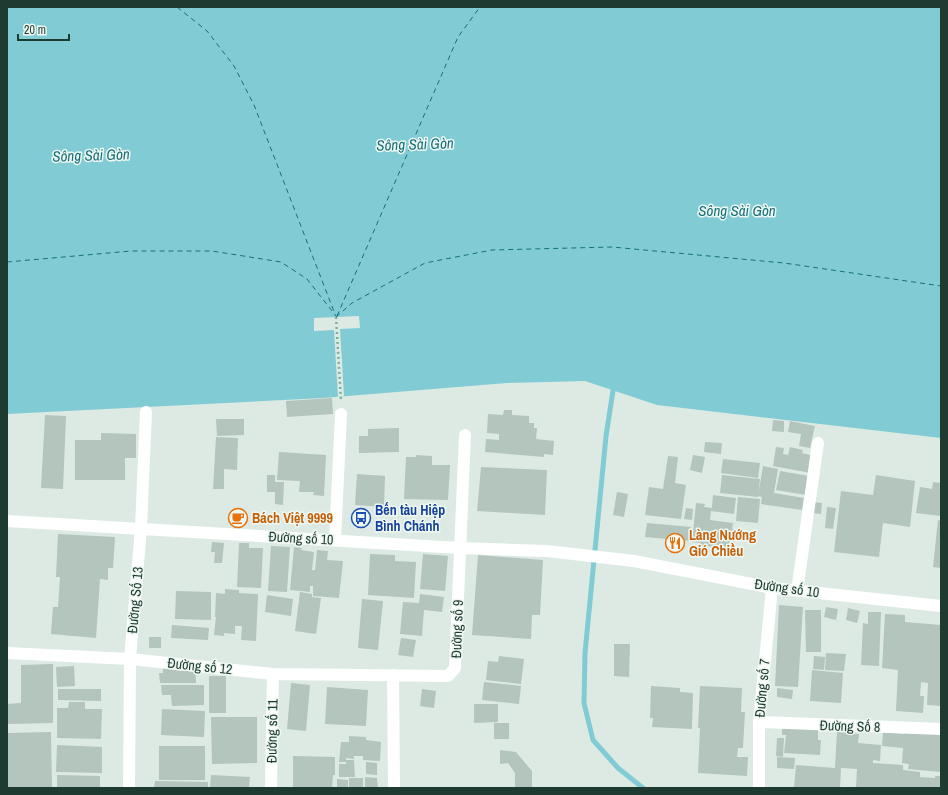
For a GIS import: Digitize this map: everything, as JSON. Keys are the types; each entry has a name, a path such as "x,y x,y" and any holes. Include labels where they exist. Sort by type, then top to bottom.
{"street":[{"name":"Đường Số 13","path":"129,788 130,659 141,528 146,412"},
{"path":"335,540 341,414"},
{"name":"Đường số 9","path":"393,675 448,676 456,668 465,435"},
{"path":"797,591 818,443"},
{"name":"Đường số 10","path":"7,521 460,548 547,551 634,561 772,588 941,606"},
{"name":"Đường số 7","path":"759,788 759,722 772,588"},
{"name":"Đường số 12","path":"7,653 130,659 273,674 393,675"},
{"name":"Đường số 11","path":"271,788 273,674"},
{"path":"393,675 394,788"},
{"name":"Đường Số 8","path":"759,722 941,729"}],"path":[{"path":"336,317 341,414"}],"water":[{"name":"Sông Sài Gòn","path":"7,7 941,7 941,438 657,405 585,381 507,383 323,398 7,414"}],"pier":[{"path":"359,316 360,328 340,329 344,396 338,397 334,330 314,331 314,318"}],"building":[{"path":"332,398 333,414 287,417 286,401"},
{"path":"504,410 512,410 512,415 529,416 529,423 534,423 534,428 537,428 536,439 554,441 553,455 544,454 544,457 485,452 486,439 499,440 499,434 487,433 488,414 503,415"},
{"path":"45,415 66,416 63,489 41,488"},
{"path":"216,419 244,419 244,435 217,436"},
{"path":"773,420 784,421 784,432 772,431"},
{"path":"790,421 815,426 810,448 799,446 801,434 788,432"},
{"path":"399,428 399,452 359,453 359,436 368,436 368,429"},
{"path":"101,433 136,434 136,458 125,458 125,480 75,480 75,440 101,440"},
{"path":"216,437 238,438 237,470 224,469 224,489 213,489"},
{"path":"705,442 722,443 721,454 704,452"},
{"path":"776,447 784,448 783,454 788,455 790,447 803,450 802,453 814,456 811,473 773,466"},
{"path":"279,452 326,455 324,496 313,495 314,492 299,492 300,481 277,480"},
{"path":"416,455 432,456 432,465 450,465 448,500 404,499 406,457 416,457"},
{"path":"693,455 705,457 702,473 690,470"},
{"path":"668,456 678,457 675,483 686,485 681,519 645,515 649,487 663,489"},
{"path":"723,459 760,463 758,478 721,473"},
{"path":"763,466 778,469 774,493 804,498 802,510 761,504 762,497 758,496"},
{"path":"481,467 547,470 545,515 477,511"},
{"path":"780,471 809,476 806,495 776,490"},
{"path":"357,474 385,476 384,507 355,505"},
{"path":"267,475 275,475 275,482 284,482 283,505 275,504 275,492 267,492"},
{"path":"722,475 760,479 758,497 720,493"},
{"path":"876,475 915,481 910,527 883,523 879,557 834,552 841,491 873,495"},
{"path":"933,482 941,483 941,516 916,513 920,487 932,489"},
{"path":"617,492 628,494 624,517 613,515"},
{"path":"713,495 736,498 734,514 711,511 710,520 733,523 732,529 743,530 742,538 735,537 734,550 700,545 700,543 692,542 696,503 705,504 704,507 712,508"},
{"path":"738,497 760,499 758,523 736,521"},
{"path":"812,502 822,503 821,514 811,513"},
{"path":"827,507 836,508 833,529 825,528"},
{"path":"686,508 693,509 692,520 684,519"},
{"path":"938,520 941,521 941,568 933,567"},
{"path":"647,523 691,527 690,541 645,537"},
{"path":"58,534 115,537 113,568 108,568 108,580 100,579 96,638 51,634 53,607 58,607 60,577 56,577"},
{"path":"212,542 224,543 222,563 214,563 215,552 211,552"},
{"path":"239,543 249,543 249,548 263,548 261,588 237,587"},
{"path":"271,546 290,547 287,592 268,591"},
{"path":"294,547 302,548 301,550 314,552 312,570 315,570 317,550 328,551 327,560 343,561 339,598 313,596 313,586 310,586 310,592 290,590"},
{"path":"370,554 395,555 395,561 416,562 414,598 368,595"},
{"path":"423,554 448,556 445,591 420,589"},
{"path":"478,555 543,560 540,615 532,615 531,639 472,635"},
{"path":"225,589 239,590 239,593 258,594 256,641 241,640 242,626 235,626 235,634 224,633 224,636 214,635 216,593 225,594"},
{"path":"176,591 211,592 211,620 175,619"},
{"path":"300,592 312,594 312,597 321,598 316,634 295,631"},
{"path":"420,594 444,597 442,612 424,610 422,636 400,634 403,602 419,603"},
{"path":"267,595 293,599 291,616 265,612"},
{"path":"362,599 383,601 378,650 358,648"},
{"path":"779,605 803,607 798,687 775,686"},
{"path":"826,607 838,609 836,620 824,617"},
{"path":"848,608 860,611 857,623 846,620"},
{"path":"805,610 821,610 821,652 806,652"},
{"path":"868,612 881,612 879,666 861,665 863,623 868,624"},
{"path":"885,614 905,615 905,622 941,625 941,706 927,705 928,683 921,682 920,696 924,696 923,713 896,711 898,670 882,668"},
{"path":"172,625 209,628 208,640 171,638"},
{"path":"149,637 161,637 161,648 149,648"},
{"path":"401,638 416,640 413,657 398,655"},
{"path":"614,644 630,644 629,677 614,676"},
{"path":"826,653 846,654 844,671 825,670"},
{"path":"499,656 524,659 521,684 486,680 488,661 498,662"},
{"path":"814,656 825,657 824,670 813,669"},
{"path":"53,664 53,723 7,724 7,704 21,703 21,665"},
{"path":"74,666 75,686 57,687 56,667"},
{"path":"163,668 195,668 196,683 160,683 159,673 163,673"},
{"path":"812,670 843,673 841,703 810,701"},
{"path":"209,676 226,676 226,713 209,713"},
{"path":"484,682 521,686 519,704 482,700"},
{"path":"291,683 310,685 306,731 287,729"},
{"path":"161,685 204,685 204,705 172,706 171,695 162,695"},
{"path":"651,686 680,688 680,692 693,693 692,729 652,727 653,718 650,718"},
{"path":"700,686 742,688 741,712 745,712 743,748 738,748 737,757 748,757 747,776 698,773"},
{"path":"327,687 368,690 366,726 325,724"},
{"path":"777,688 793,690 792,699 777,697"},
{"path":"58,689 101,689 101,701 58,700"},
{"path":"422,689 436,691 434,708 420,706"},
{"path":"69,702 85,702 85,709 102,709 101,739 57,738 57,708 68,708"},
{"path":"474,704 498,704 498,722 474,723"},
{"path":"162,709 205,711 204,737 161,735"},
{"path":"211,717 257,717 257,763 212,764"},
{"path":"494,723 509,723 509,739 494,739"},
{"path":"782,727 818,729 818,740 821,740 820,755 784,753 786,735 782,735"},
{"path":"904,731 941,734 941,772 908,769 909,764 902,763 903,748 882,746 883,732 904,734"},
{"path":"51,732 52,788 8,788 7,733"},
{"path":"837,732 859,734 858,743 881,745 880,761 873,760 873,763 903,765 903,770 920,772 920,777 935,778 935,776 941,776 941,788 856,788 857,769 841,768 840,788 794,788 796,765 835,768"},
{"path":"349,736 366,737 366,740 381,742 380,761 363,760 363,756 354,756 354,759 346,758 346,762 339,762 341,742 349,742"},
{"path":"777,738 784,738 783,757 776,756"},
{"path":"57,745 102,747 102,773 56,772"},
{"path":"159,746 205,746 205,780 159,780"},
{"path":"500,750 516,752 532,771 532,788 515,788 515,773 508,763 500,764"},
{"path":"293,756 335,757 335,775 333,775 332,788 293,787"},
{"path":"777,757 795,758 794,769 777,768"},
{"path":"346,760 354,760 355,777 339,777 339,764 346,764"},
{"path":"366,762 377,763 377,775 366,774"},
{"path":"57,775 100,776 100,788 57,788"},
{"path":"211,775 250,777 249,788 210,788"},
{"path":"365,777 377,778 378,788 365,788"},
{"path":"349,778 363,778 363,788 349,788"},
{"path":"337,779 348,780 348,788 337,788"},
{"path":"155,781 208,782 208,788 154,788"}],"waterway":[{"path":"614,384 606,436 585,653 584,703 593,740 618,768 643,788"}],"ferry route":[{"path":"177,7 207,31 234,66 254,105 335,314"},
{"path":"337,316 458,37 480,7"},
{"path":"336,317 352,303 425,263 492,250 612,247 784,263 941,286"},
{"path":"7,262 131,251 212,251 281,262 307,279 336,316"}],"place":[{"name":"Bách Việt 9999","path":"238,518"},
{"name":"Bến tàu Hiệp Bình Chánh","path":"361,518"},
{"name":"Làng Nướng Gió Chiều","path":"675,543"}]}
